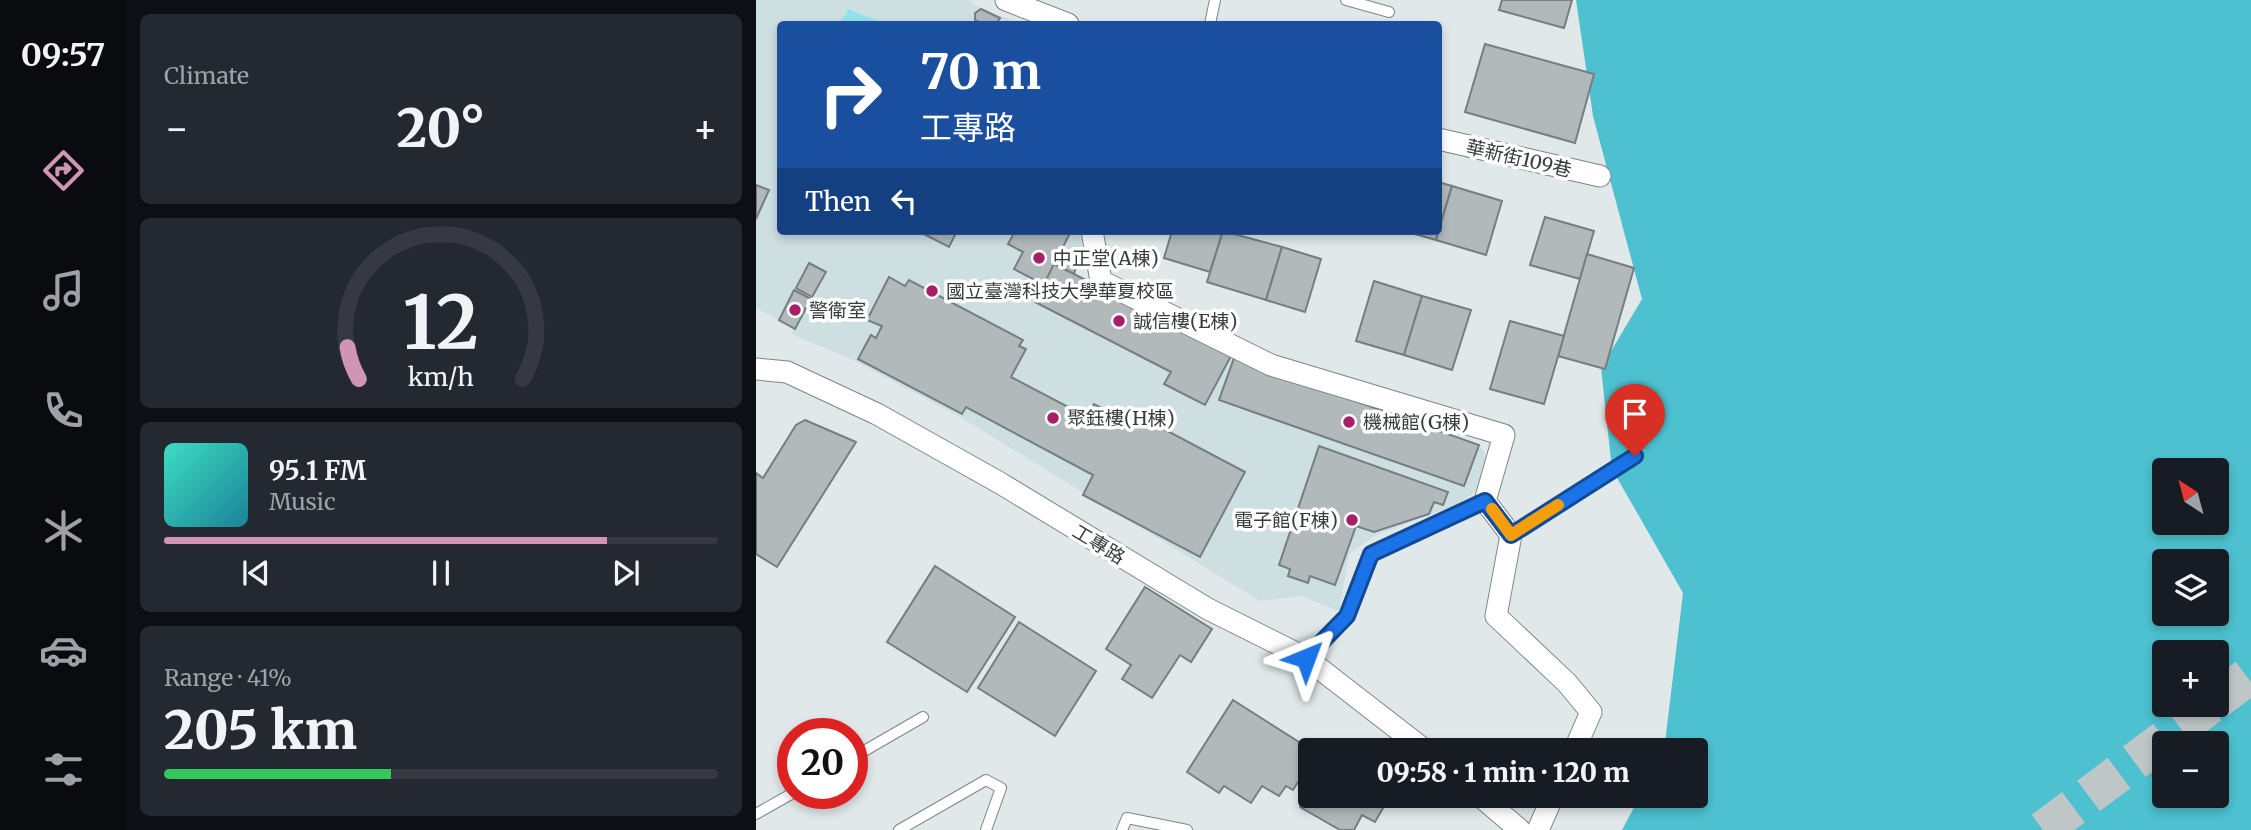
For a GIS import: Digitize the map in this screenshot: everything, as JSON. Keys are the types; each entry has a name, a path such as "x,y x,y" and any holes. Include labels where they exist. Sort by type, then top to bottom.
{"street":[{"path":"1006,0 1061,21"},
{"name":"華新街109巷","path":"1442,140 1600,176"},
{"path":"1093,235 1101,281 1271,365 1504,435 1485,501 1511,535 1496,616 1567,683 1591,712 1580,738"},
{"name":"工專路","path":"756,369 787,372 877,414 1000,483 1208,609 1306,658 1409,738"},
{"path":"1494,808 1520,830"},
{"path":"1538,830 1548,808"}],"lane":[{"path":"1211,21 1215,0"},
{"path":"1346,0 1389,12"},
{"path":"1511,535 1635,456"},
{"path":"1306,658 1347,616 1371,554 1485,501"},
{"path":"868,749 923,717"},
{"path":"899,830 986,780 1001,788 986,830"},
{"path":"756,814 777,802"},
{"path":"1122,830 1126,818 1187,830"}],"shaded area":[{"name":"國立臺灣科技大學華夏校區","path":"756,0 969,0 981,9 1014,21 777,21 777,235 1080,235 1082,242 1075,274 1253,365 1479,445 1489,460 1475,492 1458,504 1374,536 1349,554 1339,611 1301,596 1260,601 960,417 855,361 791,334 793,328 756,308"},
{"path":"1576,0 2251,0 2251,830 1622,830 1634,808 1708,808 1708,738 1666,738 1683,593 1612,469 1601,368 1642,299 1593,116"},
{"path":"848,9 878,21 842,21"}],"building":[{"path":"1502,0 1572,0 1564,28 1499,10"},
{"path":"981,9 1000,18 998,21 977,21 975,13"},
{"path":"1485,44 1594,74 1575,143 1465,112"},
{"path":"1442,183 1452,186 1442,218"},
{"path":"756,185 769,190 756,219"},
{"path":"1452,186 1502,201 1486,255 1436,240 1437,235 1442,235 1442,220"},
{"path":"1545,217 1594,231 1580,279 1530,265"},
{"path":"926,235 955,235 949,247"},
{"name":"中正堂(A棟)","path":"1013,235 1069,235 1044,285 1014,269 1023,252 1008,244"},
{"path":"1171,235 1222,235 1210,272 1164,258"},
{"path":"1222,235 1238,235 1282,247 1266,300 1207,282"},
{"path":"1418,235 1437,235 1436,240"},
{"path":"1282,247 1321,259 1305,312 1266,300"},
{"path":"1062,250 1078,258 1074,274 1054,264"},
{"path":"1587,254 1634,268 1605,369 1558,356"},
{"path":"809,263 826,272 812,297 796,288"},
{"name":"誠信樓(E棟)","path":"1054,264 1232,354 1205,405 1164,384 1171,372 1035,302"},
{"name":"聚鈺樓(H棟)","path":"889,277 905,286 909,280 1023,340 1019,346 1026,349 1011,377 1087,417 1094,404 1123,419 1128,410 1245,472 1200,557 1083,495 1093,475 966,407 962,414 858,359 871,335 876,338 882,326 867,320"},
{"path":"1374,281 1422,296 1404,355 1356,341"},
{"name":"警衛室","path":"794,290 811,299 795,329 779,320"},
{"path":"1422,296 1471,310 1452,370 1404,355"},
{"path":"1510,321 1564,336 1544,404 1490,389"},
{"name":"機械館(G棟)","path":"1234,358 1479,445 1464,486 1219,400"},
{"path":"805,420 856,442 777,567 756,554 756,473 763,478 796,425"},
{"name":"電子館(F棟)","path":"1319,446 1448,492 1443,505 1434,502 1429,514 1374,532 1356,526 1335,585 1310,576 1308,583 1288,576 1290,569 1279,565"},
{"path":"935,566 1015,617 967,692 887,642"},
{"path":"1145,587 1212,629 1191,662 1180,655 1152,698 1122,679 1131,665 1106,649"},
{"path":"1019,622 1096,671 1055,736 978,688"},
{"path":"1233,700 1298,741 1298,782 1293,790 1286,786 1279,796 1262,786 1251,803 1224,786 1219,793 1187,772"},
{"path":"1302,808 1383,808 1375,822 1362,815 1354,830 1340,830"}],"tunnel":[{"path":"2229,691 2251,674"},
{"path":"2043,830 2194,717"}],"slow traffic":[{"path":"1492,509 1511,535 1558,505"}],"place":[{"name":"中正堂(A棟)","path":"1039,258"},
{"name":"國立臺灣科技大學華夏校區","path":"932,291"},
{"name":"警衛室","path":"795,310"},
{"name":"誠信樓(E棟)","path":"1119,321"},
{"name":"聚鈺樓(H棟)","path":"1053,418"},
{"name":"機械館(G棟)","path":"1349,422"},
{"name":"電子館(F棟)","path":"1352,520"}],"route":[{"path":"1306,658 1347,616 1371,554 1485,501 1511,535 1635,456"}]}
